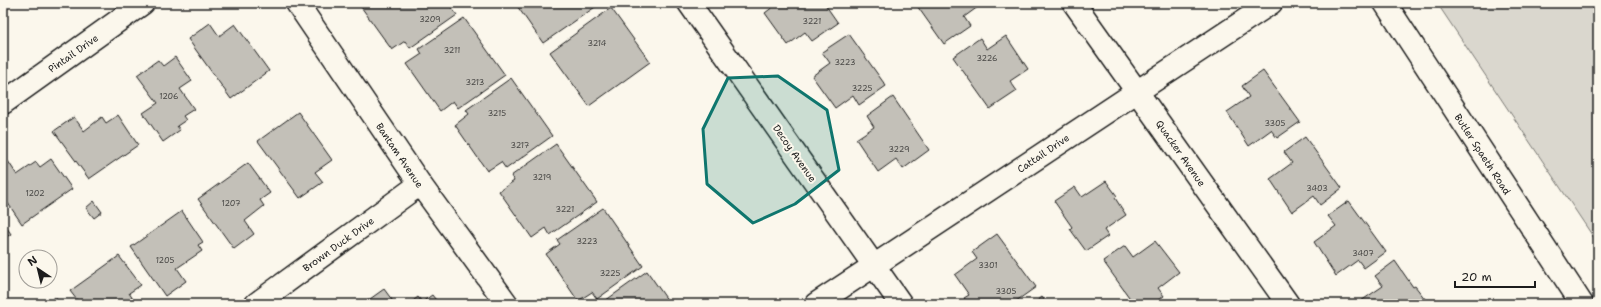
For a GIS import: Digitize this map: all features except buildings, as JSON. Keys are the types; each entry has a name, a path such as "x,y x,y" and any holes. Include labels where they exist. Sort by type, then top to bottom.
{"street":[{"name":"Pintail Drive","path":"3,103 143,3"},
{"name":"Bantam Avenue","path":"297,3 420,184 507,304"},
{"name":"Decoy Avenue","path":"689,3 901,304"},
{"name":"Quacker Avenue","path":"1074,3 1288,304"},
{"name":"Cattail Drive","path":"816,304 1271,3"},
{"name":"Butler Spaeth Road","path":"1384,3 1582,304"},
{"name":"Brown Duck Drive","path":"256,304 420,184"}],"highlighted area":[{"path":"778,76 827,110 839,170 795,204 753,223 707,184 703,129 728,78"}],"shaded area":[{"path":"1437,3 1598,3 1598,244"}]}
